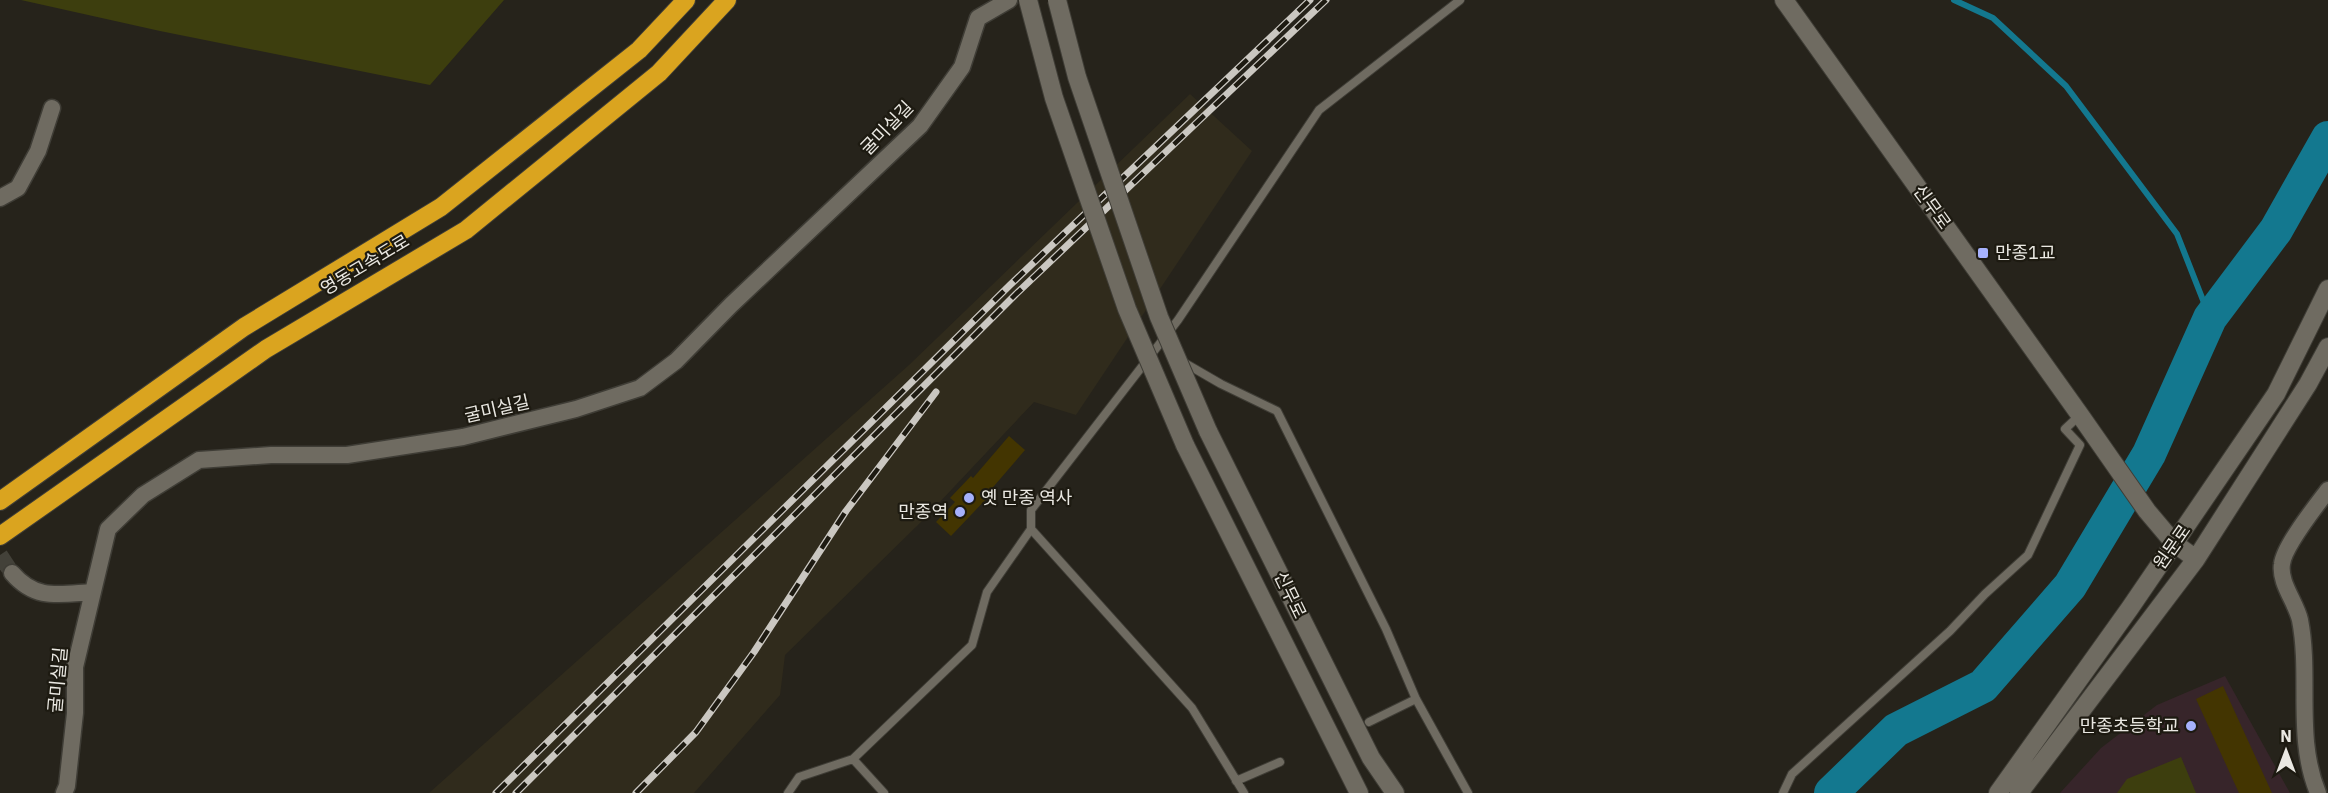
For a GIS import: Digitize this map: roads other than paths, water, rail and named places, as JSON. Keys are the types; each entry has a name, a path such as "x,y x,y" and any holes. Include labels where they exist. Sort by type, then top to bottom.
{"highway":[{"name":"영동고속도로","path":"0,501 244,327 441,207 639,50 686,0"},
{"name":"영동고속도로","path":"0,536 266,349 466,230 659,73 727,0"}],"main road":[{"name":"신무로","path":"1028,0 1054,98 1127,309 1185,445 1359,793"},
{"name":"신무로","path":"1057,0 1077,77 1159,317 1209,431 1371,758 1395,793"},
{"name":"신무로","path":"1784,0 2146,511 2174,543"},
{"name":"원문로","path":"1998,793 2276,394 2328,289"},
{"name":"원문로","path":"2019,793 2196,559 2308,384 2328,347"},
{"path":"2174,543 2196,559"}],"street":[{"name":"굴미실길","path":"64,793 67,786 75,713 75,668 108,529 143,495 199,460 271,455 347,455 463,437 576,410 640,388 676,361 731,305 920,126 962,67 978,18 1009,0"},
{"path":"0,198 18,188 38,151 52,108"},
{"path":"2318,793 2305,731 2300,618 2284,581 2282,564 2296,535 2328,490"},
{"path":"12,573 23,586 46,595 93,592"}],"lane":[{"path":"788,793 799,777 853,759 972,645 987,592 1031,529 1031,510 1178,320 1319,110 1460,0"},
{"path":"1157,347 1221,384 1277,411 1386,629 1416,699 1468,793"},
{"path":"1783,793 1792,774 1942,639 1985,594 2028,555 2080,445 2065,429 2080,415"},
{"path":"1031,529 1192,708 1244,793"},
{"path":"1369,722 1416,699"},
{"path":"853,759 884,793"},
{"path":"1236,781 1280,762"}],"waterway":[{"path":"1954,0 1993,18 2066,86 2177,234 2210,318"},
{"path":"1831,793 1896,730 1983,686 2070,586 2149,454 2210,318 2276,230 2328,138"}],"tunnel":[{"path":"0,555 12,573"}],"railway":[{"path":"496,793 1010,285 1310,0"},
{"path":"516,793 1016,294 1326,0"},
{"path":"636,793 696,732 754,652 846,511 936,392"}],"place":[{"name":"만종1교","path":"1983,253"},
{"name":"옛 만종 역사","path":"969,498"},
{"name":"만종역","path":"960,512"},
{"name":"만종초등학교","path":"2191,726"}]}
